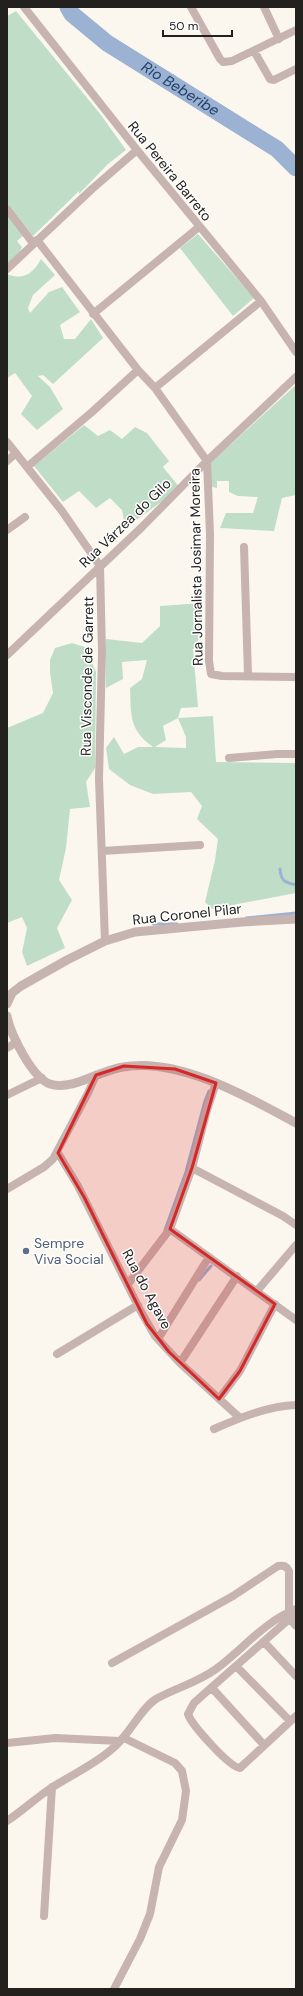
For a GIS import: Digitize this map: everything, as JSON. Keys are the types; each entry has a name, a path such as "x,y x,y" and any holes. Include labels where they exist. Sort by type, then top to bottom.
{"street":[{"name":"Rua Pereira Barreto","path":"24,7 199,227 261,301 296,352"},
{"path":"191,7 223,62 232,61 296,30"},
{"path":"264,7 279,39"},
{"path":"254,51 270,80 274,80 296,69"},
{"path":"7,269 35,241 137,150"},
{"name":"Rua Jornalista Josimar Moreira","path":"7,209 35,241 154,388 207,460 210,534 210,670 214,676 296,676"},
{"path":"94,314 199,227"},
{"path":"154,388 261,301"},
{"path":"27,467 92,412 138,370"},
{"name":"Rua Várzea do Gilo","path":"7,655 142,527 207,460 296,378"},
{"path":"7,442 79,534 100,566"},
{"path":"7,461 16,453"},
{"path":"7,530 25,517"},
{"path":"244,547 248,675"},
{"name":"Rua Visconde de Garrett","path":"100,566 102,668 99,778 105,941"},
{"path":"229,758 296,754"},
{"path":"102,851 200,845"},
{"name":"Rua Coronel Pilar","path":"7,1004 12,993 21,986 67,960 105,941 135,932 296,920"},
{"path":"7,1016 17,1042 32,1068 45,1081"},
{"path":"7,1048 17,1042"},
{"path":"7,1095 45,1081 66,1084 124,1066 159,1067 175,1069 216,1083 296,1123"},
{"path":"7,1189 44,1167 58,1153 96,1075"},
{"path":"128,1284 170,1229 192,1168 207,1110 216,1083"},
{"name":"Rua do Agave","path":"58,1153 81,1191 138,1305 158,1338 180,1363 240,1418"},
{"path":"192,1168 283,1216 296,1225"},
{"path":"170,1229 296,1320"},
{"path":"257,1291 296,1245"},
{"path":"158,1338 209,1257"},
{"path":"180,1363 237,1276"},
{"path":"219,1399 240,1371 275,1304"},
{"path":"57,1354 138,1305"},
{"path":"214,1429 240,1418 273,1408 296,1405"},
{"path":"112,1663 233,1596 278,1566 282,1565 286,1567 289,1572 293,1614 296,1626"},
{"path":"236,1666 293,1719 240,1768 234,1766 224,1757 196,1726 188,1714 194,1703 212,1688 236,1666 264,1642 293,1614"},
{"path":"7,1821 52,1788 97,1762 122,1740 146,1708 156,1699 198,1681 216,1669 256,1636 293,1614"},
{"path":"264,1642 296,1676"},
{"path":"212,1688 264,1745"},
{"path":"7,1743 55,1738 122,1740 165,1757 175,1763 182,1771 186,1792 182,1820 159,1867 150,1914 140,1939 114,1989"},
{"path":"44,1916 52,1788"}],"highlighted area":[{"path":"124,1066 175,1069 216,1083 192,1168 170,1229 275,1304 240,1371 219,1399 169,1352 147,1324 84,1197 58,1153 96,1075"}],"green space":[{"path":"16,11 101,115 126,150 108,164 79,194 79,191 33,236 7,203 7,16"},
{"path":"7,215 24,235 17,241 22,247 16,260 7,269"},
{"path":"198,234 254,298 233,316 180,248"},
{"path":"41,259 55,275 33,295 28,308 30,313 49,292 62,287 80,312 60,325 64,339 75,339 91,319 103,338 53,384 43,375 38,376 50,387 63,409 37,430 21,414 32,396 15,373 7,378 7,274 18,277 23,276 31,272"},
{"path":"296,385 296,495 282,498 274,531 220,528 226,513 253,513 258,497 238,496 229,492 229,481 217,481 217,488 208,486 210,463"},
{"path":"84,425 98,436 110,430 122,439 135,427 147,433 169,461 163,467 180,488 131,524 124,520 122,510 110,498 96,508 79,491 63,502 34,466"},
{"path":"202,603 202,634 193,649 198,707 181,708 178,718 213,716 216,762 296,763 296,893 212,909 205,902 215,860 218,839 197,819 202,806 191,792 153,794 130,785 109,769 106,748 114,737 124,754 138,747 153,747 145,741 135,728 131,714 130,688 142,679 147,660 122,662 123,679 106,688 106,639 142,643 160,626 160,606","holes":["178,718 186,737 186,748 155,747 166,740 163,726"]},
{"path":"72,643 85,647 96,672 95,768 86,782 90,807 70,809 66,848 59,880 72,900 57,928 65,948 27,966 22,952 27,928 22,917 7,923 7,728 43,713 53,693 50,660 55,648"}],"waterway":[{"name":"Rio Beberibe","path":"68,7 72,14 107,43 277,149 296,168"},
{"path":"280,869 282,879 296,885"},
{"path":"246,918 296,913"},
{"path":"153,924 177,924"},
{"path":"165,1230 186,1172 209,1091"},
{"path":"199,1280 211,1266"}],"place":[{"name":"Sempre Viva Social","path":"26,1251"}]}
